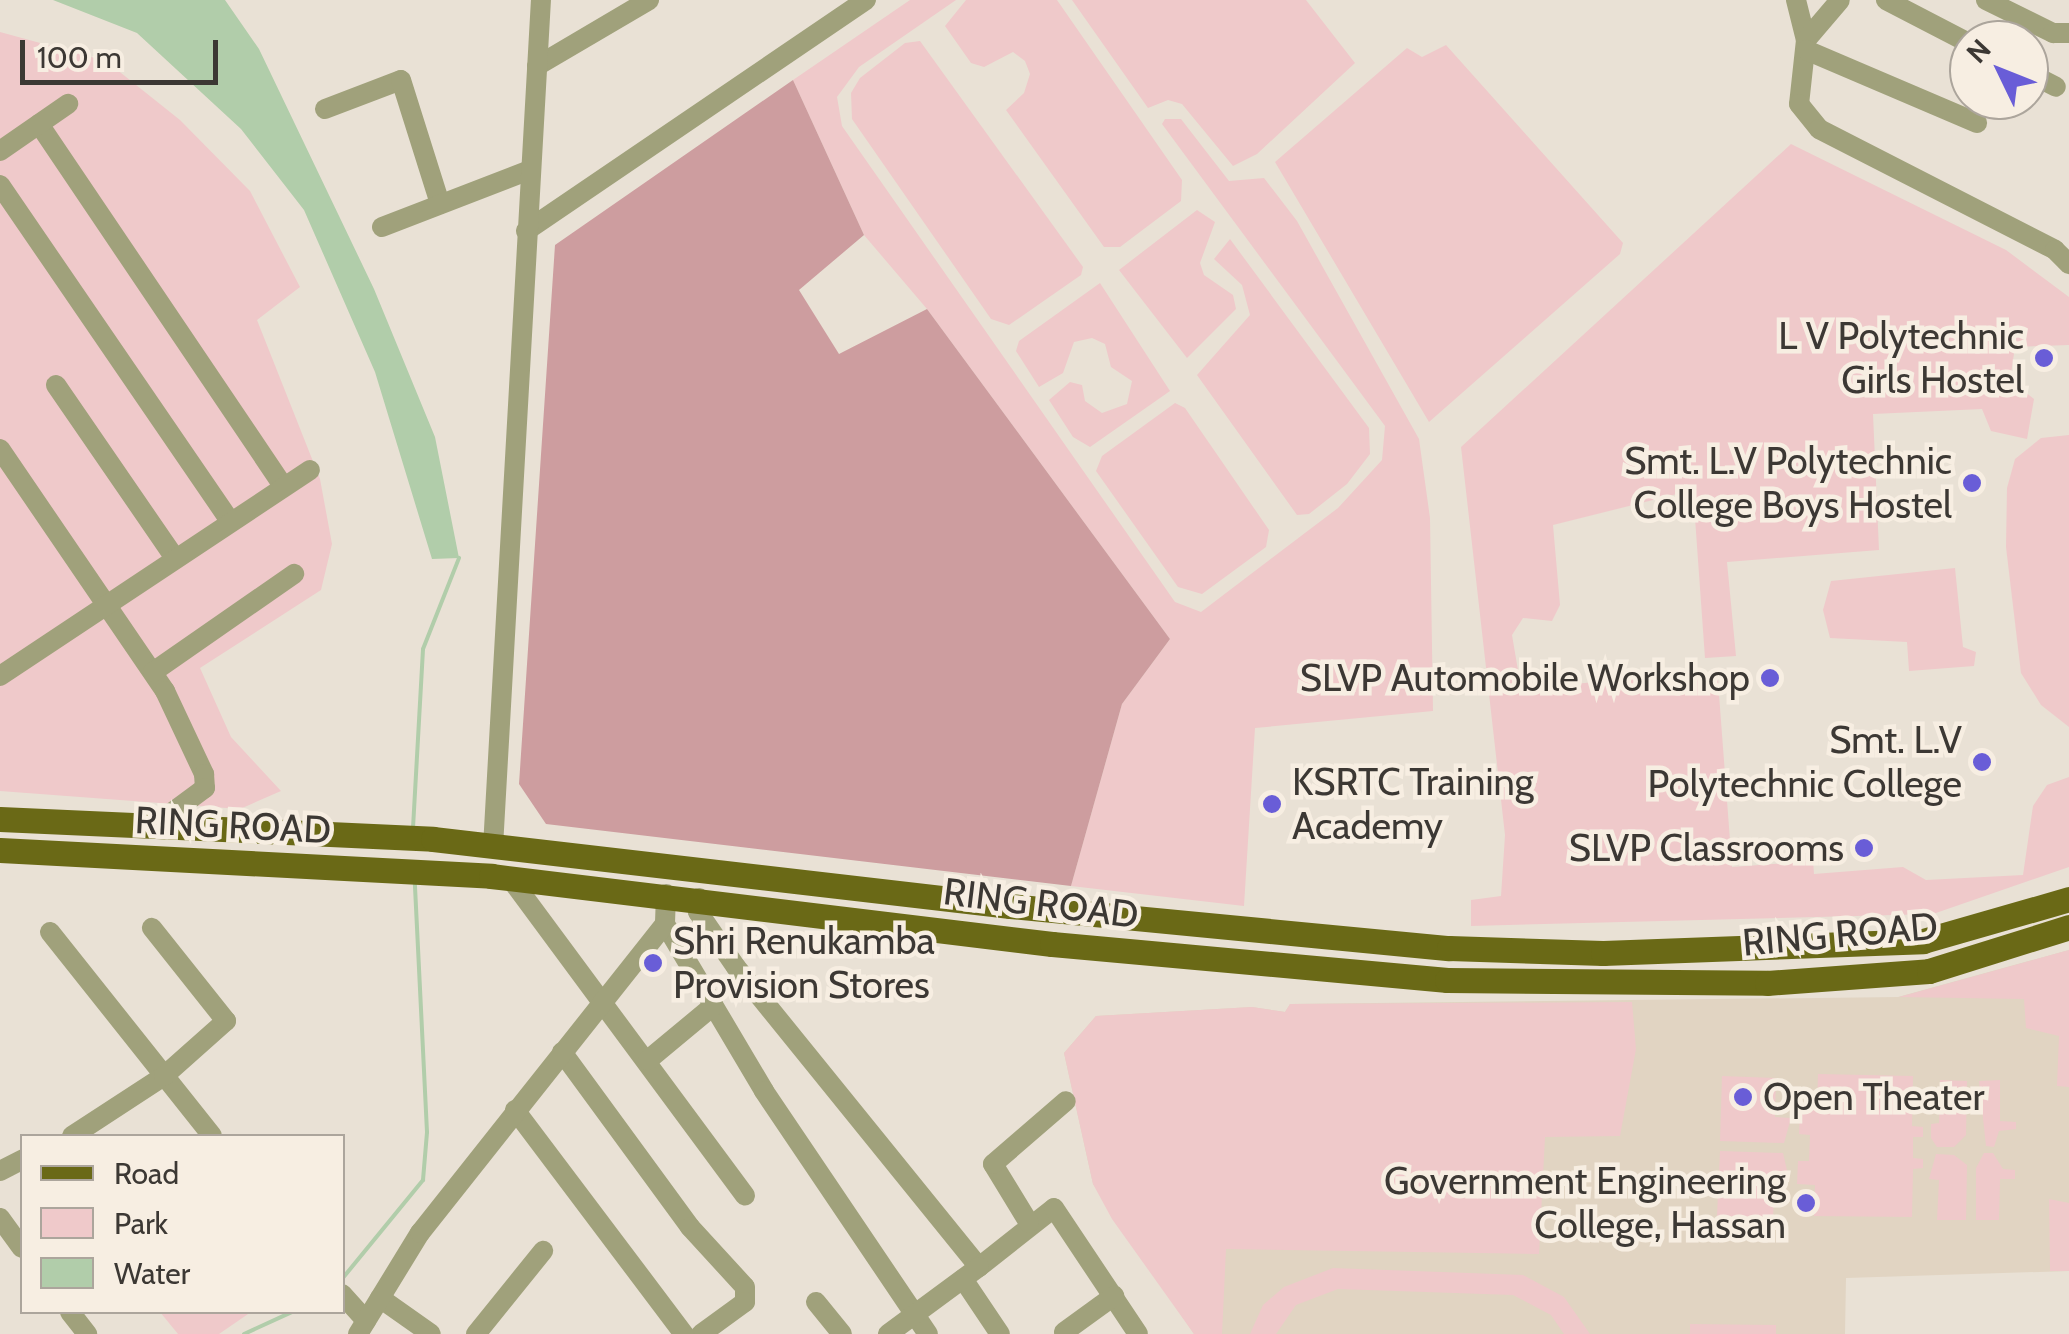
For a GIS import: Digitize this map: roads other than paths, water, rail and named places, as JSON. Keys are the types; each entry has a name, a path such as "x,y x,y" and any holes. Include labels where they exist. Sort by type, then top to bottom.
{"main road":[{"name":"RING ROAD","path":"0,818 149,829 433,838 493,848 1449,948 1604,952 1923,941 2069,899"},
{"path":"493,848 501,877"},
{"name":"RING ROAD","path":"0,850 501,877 699,898 1052,944 1445,980 1767,983 1929,971 2069,927"},
{"path":"1862,974 1864,944"},
{"path":"1445,980 1449,948"}],"street":[{"path":"493,848 542,0"},
{"path":"537,66 649,0"},
{"path":"526,231 866,0"},
{"path":"1796,0 1806,45 1799,104 1819,129 2055,250 2069,264"},
{"path":"1806,45 1840,0"},
{"path":"1886,0 1949,32"},
{"path":"1986,0 2053,32 2069,32"},
{"path":"1806,45 1977,122"},
{"path":"325,109 401,80 440,204"},
{"path":"2049,83 2056,87"},
{"path":"0,151 68,104"},
{"path":"38,124 283,486"},
{"path":"382,227 530,170"},
{"path":"0,186 228,520"},
{"path":"56,385 174,556"},
{"path":"0,449 8,477 106,603 153,672 204,774 205,788 149,829"},
{"path":"0,676 228,520 310,470"},
{"path":"153,672 294,574"},
{"path":"501,877 603,1000 745,1196"},
{"path":"666,894 665,924 713,1006 848,1223 928,1334"},
{"path":"699,898 698,912 736,966 971,1273 1000,1334"},
{"path":"345,1299 362,1327 420,1232 665,924"},
{"path":"101,1131 226,1021 152,928"},
{"path":"50,932 210,1134"},
{"path":"648,1060 713,1006"},
{"path":"562,1052 690,1226 746,1287 745,1302 701,1334"},
{"path":"1029,1223 993,1164 1066,1100"},
{"path":"515,1110 684,1334"},
{"path":"888,1334 971,1273 1048,1208 1060,1212 1138,1334"},
{"path":"0,1218 20,1245"},
{"path":"476,1334 543,1252"},
{"path":"1064,1332 1114,1296"},
{"path":"380,1298 431,1334"},
{"path":"816,1302 842,1334"},
{"path":"72,1314 87,1334"}],"water":[{"path":"53,0 225,0 259,49 374,289 435,437 459,558 432,559 375,372 304,210 241,129 137,33"}],"waterway":[{"path":"413,828 423,649 459,558"},
{"path":"345,1275 423,1180 427,1132 415,883"},
{"path":"244,1334 288,1314"}],"place":[{"name":"L V Polytechnic Girls Hostel","path":"2044,358"},
{"name":"Smt. L.V Polytechnic College Boys Hostel","path":"1972,483"},
{"name":"SLVP Automobile Workshop","path":"1770,678"},
{"name":"Smt. L.V Polytechnic College","path":"1982,762"},
{"name":"KSRTC Training Academy","path":"1272,804"},
{"name":"SLVP Classrooms","path":"1864,848"},
{"name":"Shri Renukamba Provision Stores","path":"653,963"},
{"name":"Open Theater","path":"1743,1097"},
{"name":"Government Engineering College, Hassan","path":"1806,1203"}]}
